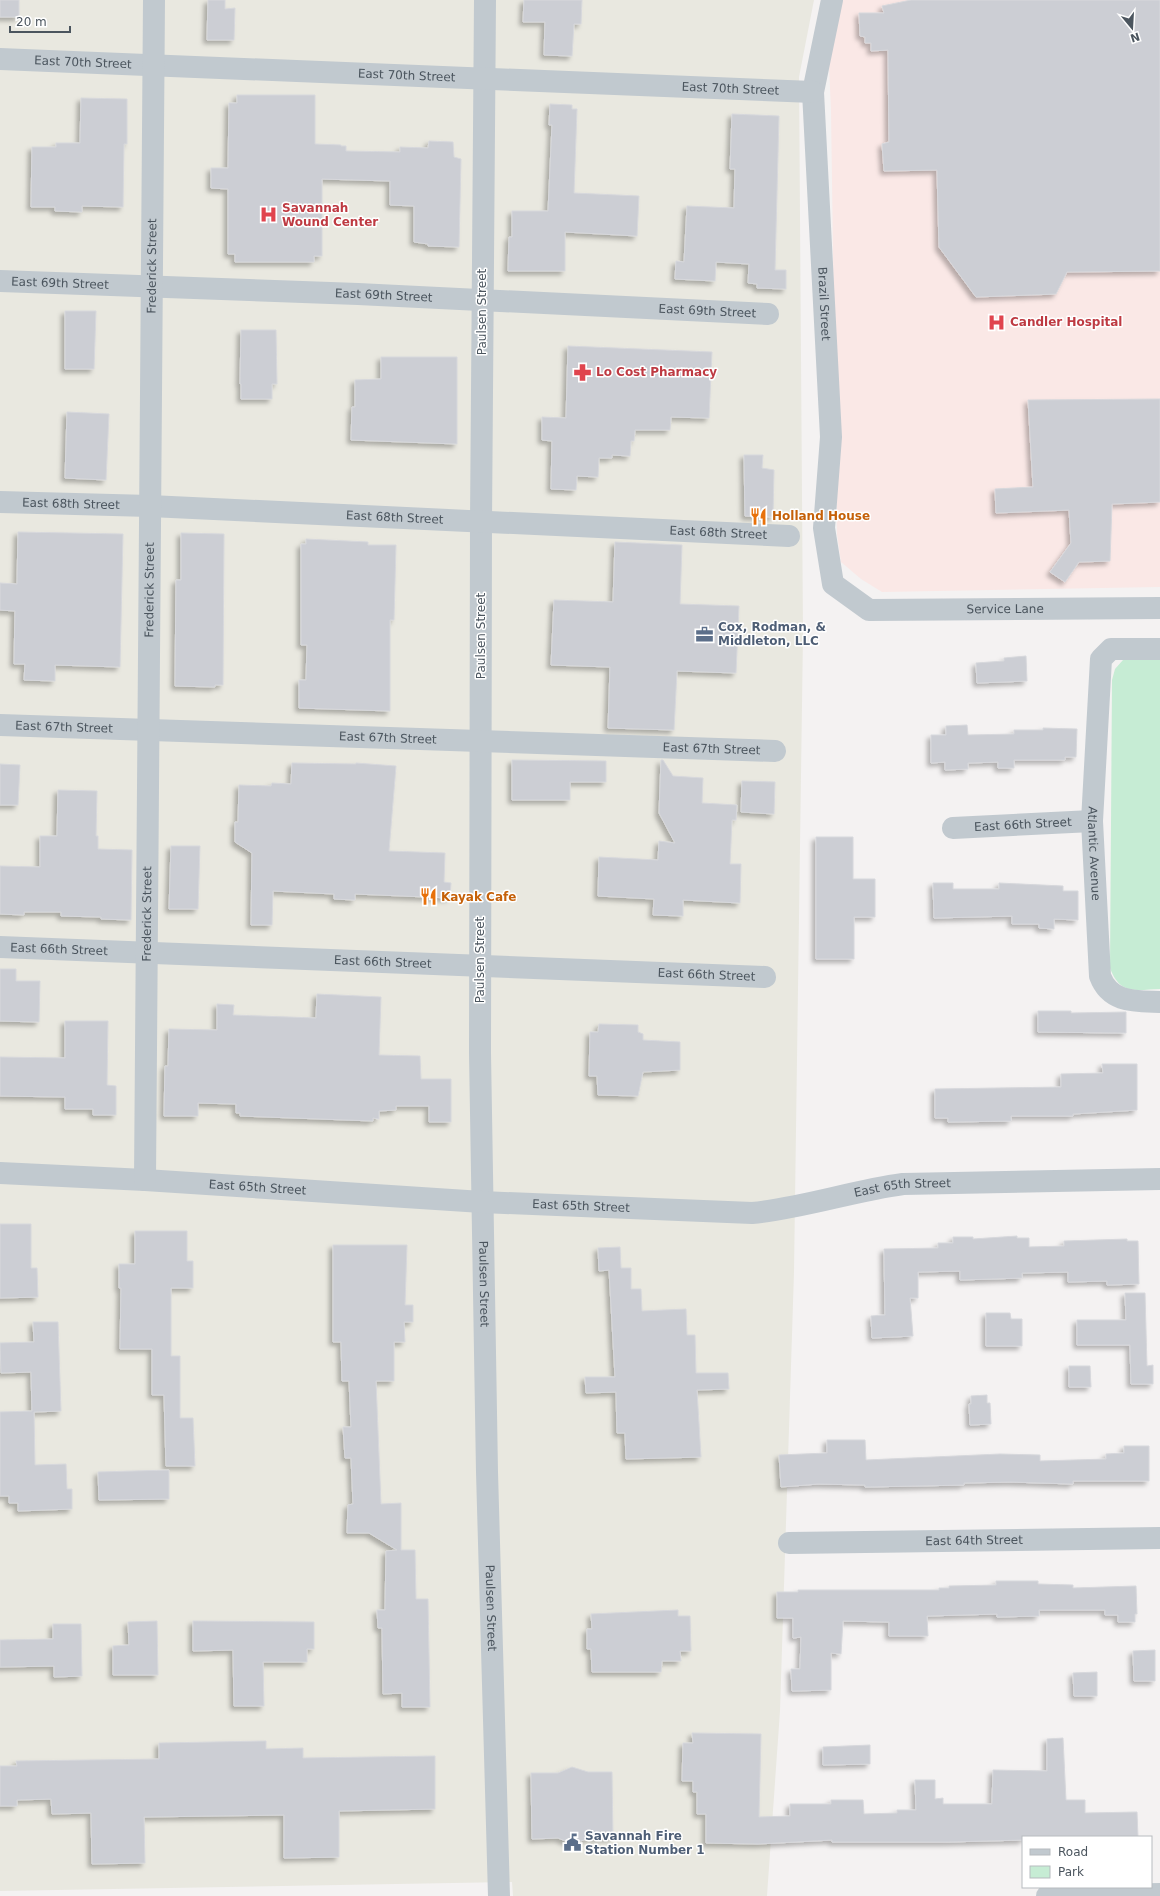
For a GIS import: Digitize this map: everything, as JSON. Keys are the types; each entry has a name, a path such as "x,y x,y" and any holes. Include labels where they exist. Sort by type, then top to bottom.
{"street":[{"name":"Frederick Street","path":"145,1180 154,0"},
{"name":"Paulsen Street","path":"485,0 482,300 480,966 482,1202 487,1464 500,1896"},
{"name":"Brazil Street","path":"832,0 813,92 831,437 824,528 833,584 853,598"},
{"name":"East 70th Street","path":"0,59 813,92"},
{"name":"East 69th Street","path":"0,281 482,300 768,314"},
{"name":"East 68th Street","path":"0,502 150,506 481,523 789,536"},
{"name":"Service Lane","path":"853,598 869,610 1160,608"},
{"name":"Atlantic Avenue","path":"1160,649 1111,649 1101,659 1092,821 1100,976 1104,986 1112,995 1137,1000 1160,1002"},
{"name":"East 67th Street","path":"0,725 775,751"},
{"name":"East 66th Street","path":"953,828 1092,821"},
{"name":"East 66th Street","path":"0,947 765,977"},
{"name":"East 65th Street","path":"0,1173 145,1180 482,1202 752,1213 775,1211 869,1189 903,1184 1160,1179"},
{"name":"East 64th Street","path":"789,1543 1160,1538"},
{"path":"1047,1896 1160,1894"}],"shaded area":[{"path":"0,0 814,0 799,77 803,634 794,1272 780,1711 767,1896 513,1896 512,1882 0,1891"},
{"name":"Candler Hospital","path":"839,0 1160,0 1160,587 882,592 861,579 841,562 837,534 831,111 828,41"}],"green space":[{"path":"1123,660 1160,660 1160,989 1136,990 1124,987 1114,977 1110,968 1112,680 1115,669"}],"building":[{"path":"0,0 19,0 19,17 0,17"},
{"path":"208,0 225,0 225,9 235,8 234,40 207,40"},
{"path":"524,0 582,0 581,24 574,24 572,56 544,55 545,22 523,22"},
{"path":"911,0 1160,0 1160,271 1067,272 1056,294 976,297 939,247 937,170 884,171 882,144 889,142 888,50 871,51 871,43 865,43 865,37 860,36 859,13 884,13 882,6"},
{"path":"237,95 315,95 315,144 346,146 346,151 400,152 400,147 428,148 429,141 453,142 454,157 461,159 459,247 428,246 428,244 414,242 414,206 390,205 390,181 322,179 322,256 314,256 314,262 235,262 235,254 228,254 228,189 211,188 211,168 228,168 229,103 237,103"},
{"path":"81,98 127,99 127,144 124,144 123,207 82,206 82,212 55,211 55,207 31,207 32,147 56,147 56,143 80,143"},
{"path":"550,104 572,105 572,109 577,109 574,193 639,196 637,236 565,232 565,271 508,271 509,237 512,237 512,211 548,211 552,125 549,125"},
{"path":"732,114 779,116 775,270 786,270 786,289 757,288 757,284 748,283 749,264 716,262 715,281 675,279 676,261 684,262 687,206 734,208 735,169 730,169"},
{"path":"65,311 96,311 94,369 65,369"},
{"path":"241,330 276,330 277,384 272,384 272,399 241,399"},
{"path":"568,346 712,352 709,418 671,417 670,430 635,430 634,441 631,441 630,456 612,455 612,458 599,458 598,477 577,476 576,490 551,489 552,441 542,440 542,417 566,418"},
{"path":"381,357 457,357 457,444 351,440 352,407 355,407 355,380 381,379"},
{"path":"1160,399 1160,502 1112,504 1110,561 1079,562 1065,582 1050,572 1071,543 1069,510 996,513 995,489 1033,487 1028,400"},
{"path":"67,412 109,414 106,480 65,478"},
{"path":"744,455 763,455 762,468 774,470 773,517 745,516"},
{"path":"18,532 123,534 120,667 55,665 55,681 24,680 25,664 14,664 15,611 0,610 0,583 17,584"},
{"path":"181,533 224,534 223,685 215,685 215,687 175,686 176,580 181,580"},
{"path":"306,539 368,542 368,545 396,545 394,620 390,620 390,711 299,708 299,680 306,680 307,645 301,645 301,544 306,544"},
{"path":"615,542 682,545 680,604 739,606 736,673 677,671 674,730 608,728 610,667 551,665 554,600 613,602"},
{"path":"1026,656 1027,681 977,683 976,663 1004,661 1004,658"},
{"path":"967,725 968,735 1014,734 1014,730 1043,730 1043,728 1077,729 1076,757 1065,757 1065,760 1014,760 1014,768 998,768 998,762 968,763 968,769 945,770 945,762 931,763 931,735 946,735 946,726"},
{"path":"512,760 606,761 606,782 570,782 570,800 512,800"},
{"path":"661,760 663,760 673,776 703,778 702,803 737,805 736,820 732,820 730,864 741,864 740,903 683,900 683,916 653,915 654,899 598,896 599,857 658,860 659,841 675,843 659,813"},
{"path":"292,763 356,763 396,766 389,851 445,853 444,882 451,883 450,898 355,894 355,900 334,899 334,894 273,891 272,925 251,925 252,853 235,842 235,822 238,822 239,785 271,786 272,783 291,784"},
{"path":"0,764 20,765 18,805 0,805"},
{"path":"742,781 775,782 774,814 741,812"},
{"path":"58,790 97,791 96,836 98,836 98,849 132,850 131,920 101,919 101,917 61,916 61,912 24,912 24,915 0,914 0,866 40,867 40,836 57,836"},
{"path":"816,837 853,837 853,879 875,879 875,917 854,917 854,959 816,959"},
{"path":"171,846 200,846 198,909 169,909"},
{"path":"933,883 953,883 953,889 999,889 999,883 1063,886 1063,891 1078,891 1078,920 1054,919 1054,929 1039,928 1039,924 1012,924 1012,916 934,918"},
{"path":"0,969 16,969 16,981 40,981 39,1022 0,1021"},
{"path":"317,994 381,997 379,1055 420,1056 421,1079 451,1079 451,1122 429,1122 429,1106 396,1106 396,1110 379,1111 379,1119 373,1118 373,1121 240,1116 240,1113 236,1113 236,1104 198,1103 198,1116 164,1116 165,1066 168,1066 169,1029 217,1030 217,1004 234,1005 233,1015 316,1018"},
{"path":"1038,1011 1071,1011 1071,1013 1126,1012 1126,1033 1038,1032"},
{"path":"65,1021 108,1021 107,1085 116,1086 116,1115 93,1115 93,1109 65,1109 65,1097 0,1096 0,1057 65,1058"},
{"path":"599,1024 638,1025 638,1032 643,1034 643,1040 680,1042 680,1070 643,1072 638,1096 598,1095 597,1076 589,1076 590,1032 598,1032"},
{"path":"1102,1064 1137,1064 1137,1110 1073,1114 1073,1116 1011,1116 1011,1121 948,1122 948,1118 935,1118 935,1089 1061,1087 1061,1074 1103,1073"},
{"path":"0,1224 31,1224 31,1268 37,1268 38,1297 0,1298"},
{"path":"135,1231 187,1231 187,1261 193,1261 193,1288 171,1288 171,1356 180,1356 180,1418 193,1418 195,1466 166,1466 164,1395 152,1395 152,1349 120,1349 121,1288 119,1288 119,1264 135,1264"},
{"path":"1017,1236 1017,1238 1029,1238 1029,1247 1064,1246 1064,1241 1127,1239 1127,1241 1138,1241 1139,1284 1107,1285 1107,1281 1068,1282 1068,1272 1022,1273 1022,1278 960,1280 960,1271 918,1272 918,1298 910,1298 913,1336 872,1338 871,1316 885,1315 884,1249 938,1248 938,1243 953,1243 953,1237 973,1237 973,1239"},
{"path":"333,1245 407,1245 405,1305 413,1305 413,1322 404,1322 405,1342 394,1342 394,1381 376,1381 381,1504 401,1503 401,1550 415,1550 416,1599 428,1599 430,1707 402,1707 402,1693 383,1694 382,1628 378,1628 377,1610 385,1610 386,1551 397,1550 369,1533 347,1533 348,1505 353,1504 351,1458 345,1458 343,1427 351,1427 349,1381 342,1381 341,1342 333,1342"},
{"path":"620,1247 621,1268 631,1268 631,1289 641,1289 642,1311 686,1309 687,1335 695,1335 696,1373 728,1373 729,1389 697,1390 701,1457 626,1459 625,1433 617,1433 616,1392 586,1393 585,1377 615,1377 609,1270 599,1271 598,1248"},
{"path":"1125,1293 1145,1293 1147,1366 1153,1365 1153,1384 1131,1384 1130,1345 1077,1345 1077,1320 1126,1320"},
{"path":"986,1313 1010,1313 1011,1319 1022,1319 1022,1346 986,1346"},
{"path":"33,1322 58,1322 61,1411 34,1412 35,1465 66,1464 67,1489 72,1489 72,1509 18,1511 18,1503 9,1503 9,1496 0,1496 0,1412 32,1411 31,1372 1,1373 0,1343 34,1342"},
{"path":"1069,1366 1090,1366 1091,1387 1069,1387"},
{"path":"987,1395 987,1403 990,1403 991,1424 970,1425 969,1404 971,1404 971,1396"},
{"path":"827,1440 865,1440 866,1460 1000,1454 1040,1455 1040,1461 1106,1459 1106,1454 1124,1453 1124,1446 1149,1446 1149,1481 1073,1481 1073,1484 1010,1482 964,1483 964,1485 865,1487 865,1485 818,1484 781,1487 779,1455 827,1453"},
{"path":"169,1470 169,1499 99,1500 98,1472"},
{"path":"996,1581 1038,1581 1038,1584 1073,1585 1073,1588 1136,1586 1137,1614 1135,1614 1135,1622 1118,1622 1118,1615 1105,1615 1105,1610 1039,1610 1039,1616 997,1617 997,1614 927,1616 928,1636 889,1636 889,1622 843,1621 841,1654 831,1653 831,1690 792,1691 791,1669 800,1669 801,1637 793,1638 793,1618 777,1618 777,1592 798,1592 798,1590 939,1590 939,1588 949,1588 949,1586 996,1585"},
{"path":"678,1610 678,1616 690,1616 691,1651 680,1651 681,1661 662,1661 661,1672 592,1672 591,1649 587,1649 587,1629 592,1629 591,1614"},
{"path":"157,1621 158,1675 113,1675 113,1646 129,1645 128,1622"},
{"path":"193,1621 314,1622 314,1649 307,1649 307,1662 263,1662 264,1706 234,1706 233,1650 193,1651"},
{"path":"53,1624 81,1624 82,1676 54,1677 54,1666 0,1667 0,1640 53,1639"},
{"path":"1155,1650 1155,1681 1134,1681 1133,1651"},
{"path":"1097,1672 1097,1696 1074,1696 1073,1673"},
{"path":"692,1733 761,1734 759,1817 790,1816 790,1804 831,1804 831,1800 863,1800 864,1814 897,1813 897,1810 916,1810 915,1780 935,1780 935,1799 943,1798 943,1804 992,1804 993,1770 1047,1771 1047,1739 1063,1738 1066,1800 1085,1800 1085,1813 1137,1812 1138,1836 1022,1836 1022,1840 948,1842 832,1842 832,1840 758,1844 706,1843 706,1814 697,1814 697,1792 693,1792 693,1781 682,1781 683,1743 693,1743"},
{"path":"266,1741 266,1749 303,1748 303,1758 435,1756 435,1809 339,1811 339,1857 284,1858 284,1815 144,1817 145,1863 92,1864 91,1813 52,1814 51,1799 17,1800 17,1806 0,1806 0,1766 17,1766 16,1761 159,1759 159,1743"},
{"path":"870,1745 870,1764 823,1765 823,1747"},
{"path":"572,1767 588,1772 612,1772 613,1838 589,1838 573,1844 558,1838 532,1839 531,1773 558,1773"}],"place":[{"name":"Savannah Wound Center","path":"269,215"},
{"name":"Candler Hospital","path":"997,322"},
{"name":"Lo Cost Pharmacy","path":"583,372"},
{"name":"Holland House","path":"759,516"},
{"name":"Cox, Rodman, & Middleton, LLC","path":"705,634"},
{"name":"Kayak Cafe","path":"428,897"},
{"name":"Savannah Fire Station Number 1","path":"572,1843"}]}
